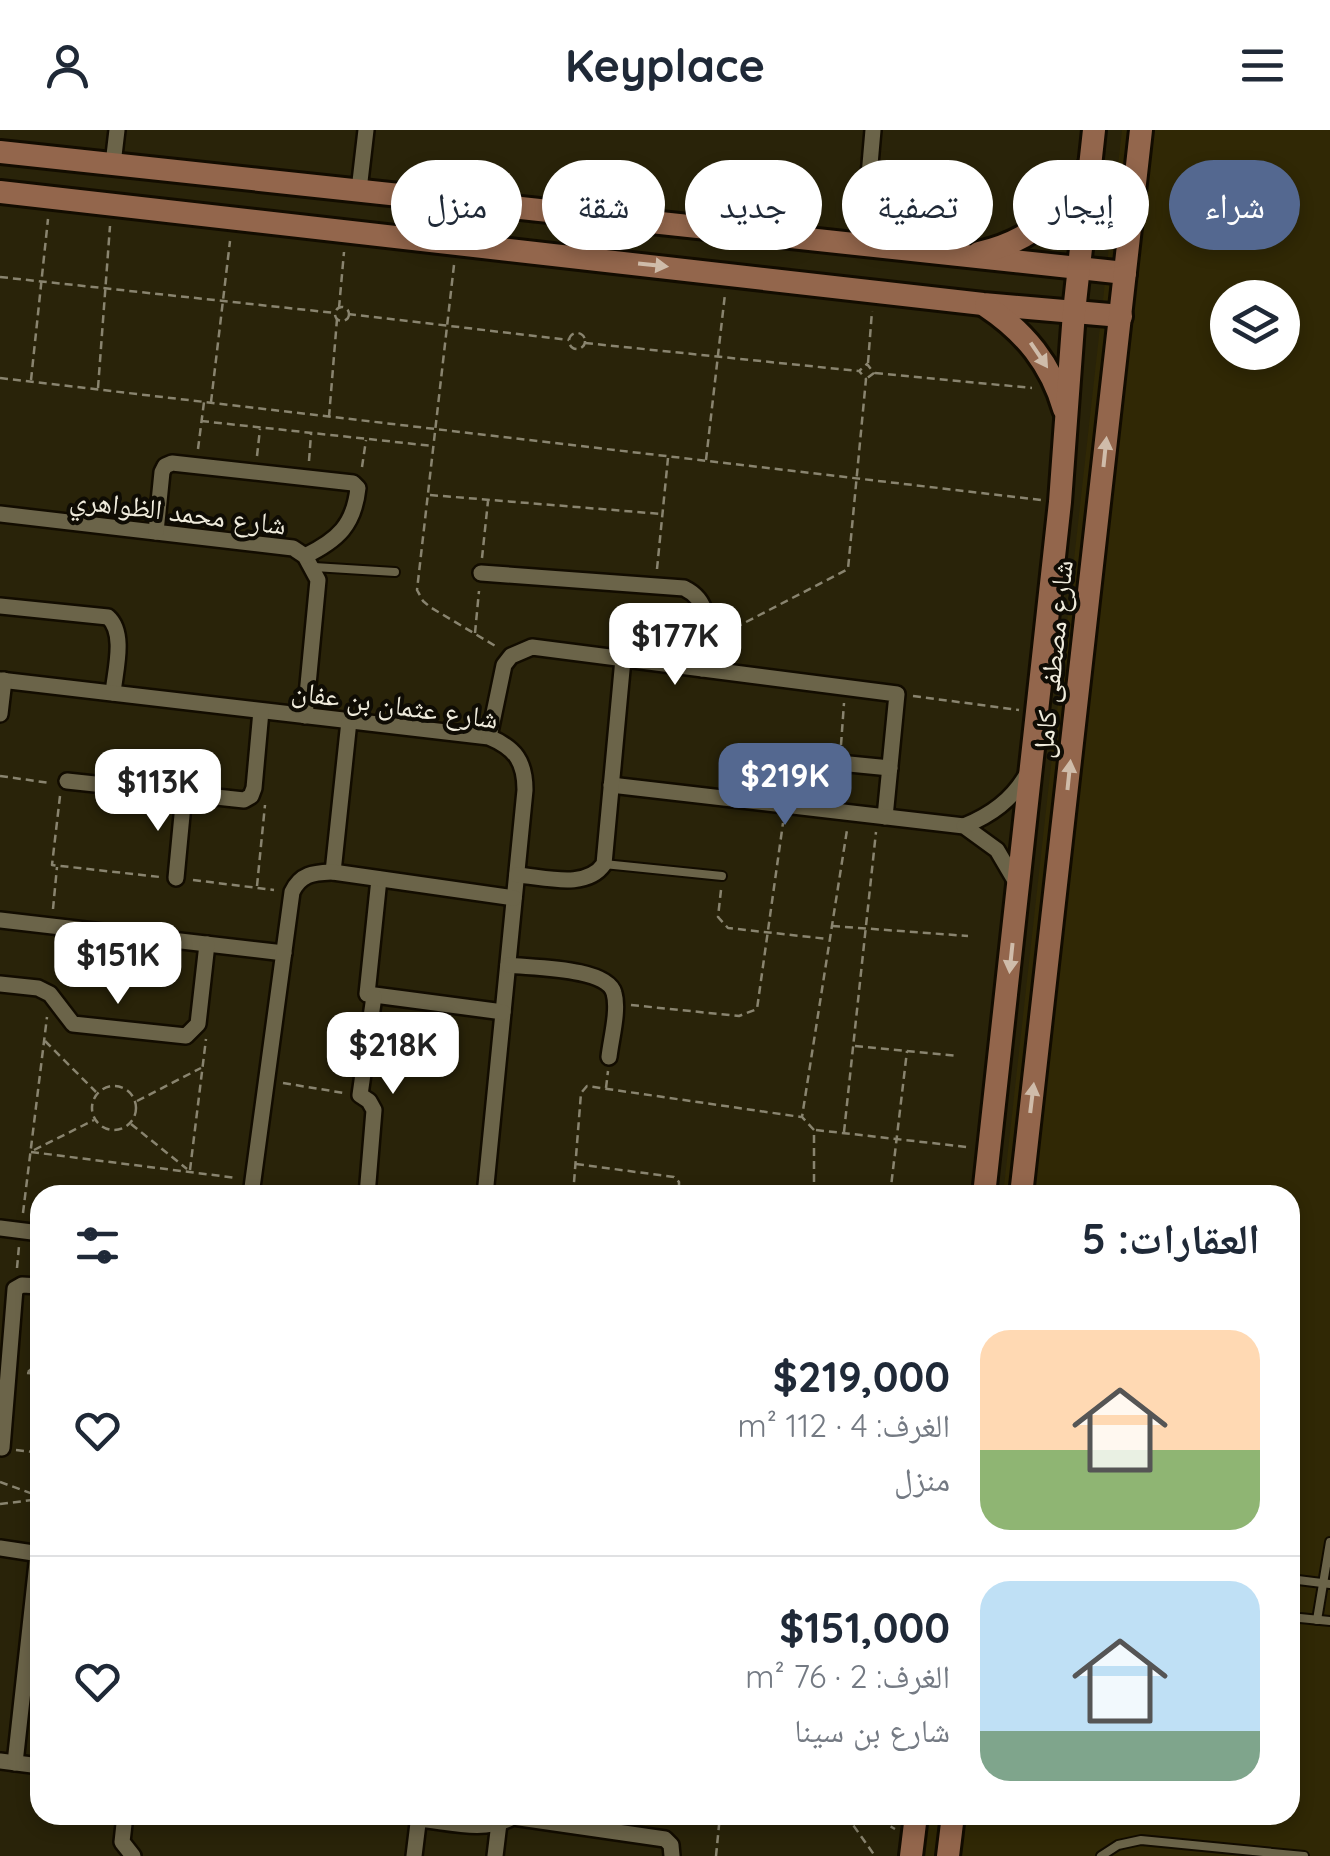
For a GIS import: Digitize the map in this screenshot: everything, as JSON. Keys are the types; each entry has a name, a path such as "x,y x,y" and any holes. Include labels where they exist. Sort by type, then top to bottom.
{"street":[{"path":"113,164 117,130"},
{"path":"359,190 366,130"},
{"path":"870,160 873,130"},
{"name":"شارع مصطفى كامل","path":"985,1185 1060,502 1074,312 1094,130"},
{"name":"شارع مصطفى كامل","path":"1022,1185 1142,130"},
{"path":"0,152 842,243"},
{"path":"965,256 1006,246 1044,225 1073,194 1091,155"},
{"path":"0,192 391,235"},
{"path":"519,250 983,304 1120,316"},
{"path":"909,250 1126,273"},
{"path":"983,304 1007,320 1046,364 1058,390 1067,426"},
{"path":"156,532 165,466 172,463 347,482 358,488 349,526 309,562"},
{"name":"شارع محمد الظواهري","path":"0,514 293,548 309,562 318,594 305,716"},
{"path":"481,573 684,588 698,594 706,605 702,669"},
{"path":"0,606 113,621 118,637 112,693"},
{"path":"489,737 504,665 511,656 532,647 897,694 882,816"},
{"path":"517,875 586,880 604,864 624,659"},
{"path":"0,714 2,680"},
{"name":"شارع عثمان بن عفان","path":"2,680 489,737 518,756 525,772 486,1185"},
{"path":"67,780 244,800 254,788 262,710"},
{"path":"333,872 349,721"},
{"path":"839,763 890,768"},
{"path":"964,826 1011,797 1032,766"},
{"path":"611,785 964,826 997,850 1018,888"},
{"path":"176,878 184,794"},
{"path":"252,1185 292,892 298,880 312,873 333,872 514,898"},
{"path":"379,879 367,994 503,1012"},
{"path":"0,920 284,953"},
{"path":"0,984 38,988 50,994 73,1024 177,1036 194,1031 198,1024 208,944"},
{"path":"508,965 596,975 610,985 615,994 609,1058"},
{"path":"368,1185 374,1110 360,1095 374,996"},
{"path":"0,1228 30,1232"},
{"path":"2,1448 15,1289 30,1285"},
{"path":"0,1548 30,1553"},
{"path":"7,1762 30,1612"},
{"path":"123,1825 122,1842 133,1856"},
{"path":"414,1856 417,1825"},
{"path":"495,1856 499,1825"},
{"path":"572,1825 665,1839 672,1845 672,1856"},
{"path":"911,1856 915,1825"},
{"path":"948,1856 952,1825"}],"lane":[{"path":"309,562 396,572"},
{"path":"604,864 722,876"},
{"path":"1317,1620 1330,1542"},
{"path":"1300,1580 1326,1583"},
{"path":"1300,1618 1330,1621"},
{"path":"1100,1856 1118,1845 1141,1840 1304,1856"}],"path":[{"path":"31,382 51,198"},
{"path":"98,390 112,205"},
{"path":"211,403 232,218"},
{"path":"335,313 339,308 346,230"},
{"path":"455,250 417,590 423,602 511,656"},
{"path":"706,462 728,273"},
{"path":"0,277 335,313"},
{"path":"874,291 868,364 874,372"},
{"path":"339,308 345,308 348,314"},
{"path":"329,416 335,313"},
{"path":"348,314 569,340 578,334 585,342 859,371 866,379"},
{"path":"337,319 343,321 348,314"},
{"path":"569,340 576,349 585,342"},
{"path":"859,371 868,364"},
{"path":"704,644 848,570 866,379 874,372 1058,390"},
{"path":"0,378 1060,502"},
{"path":"196,466 204,402"},
{"path":"202,421 433,446"},
{"path":"255,472 260,427"},
{"path":"307,477 312,433"},
{"path":"358,488 366,439"},
{"path":"655,586 668,456"},
{"path":"428,495 662,514"},
{"path":"897,694 1037,712"},
{"path":"0,776 62,785 52,864 292,892"},
{"path":"254,788 261,794 266,812 257,888"},
{"path":"614,1004 740,1016 757,1009 785,805"},
{"path":"802,1117 850,812"},
{"path":"844,1132 882,816"},
{"path":"51,926 57,865"},
{"path":"722,876 718,917 728,928 829,939"},
{"path":"831,926 968,936"},
{"path":"15,1289 50,994"},
{"path":"190,1172 206,1038 198,1024"},
{"path":"44,1040 97,1093"},
{"path":"854,1046 958,1056"},
{"path":"891,1185 906,1051"},
{"path":"135,1102 202,1067"},
{"path":"266,1080 360,1095"},
{"path":"110,1086 132,1094 135,1102 129,1124 111,1130 95,1119 92,1106 97,1093 110,1086"},
{"path":"574,1185 581,1093 587,1086 802,1117 814,1130 814,1185"},
{"path":"30,1151 95,1119"},
{"path":"129,1124 190,1172"},
{"path":"814,1130 989,1149"},
{"path":"30,1151 190,1172 244,1185"},
{"path":"576,1164 674,1177 679,1185"},
{"path":"27,1373 30,1370"},
{"path":"2,1448 30,1452"},
{"path":"0,1482 30,1493"},
{"path":"0,1504 30,1495"},
{"path":"716,1856 719,1825"},
{"path":"853,1825 876,1856"}],"shaded area":[{"path":"1122,130 1330,130 1330,1856 923,1856 928,1825 1300,1825 1300,1185 1004,1185 1109,250 1149,250 1149,160 1119,160"}]}
